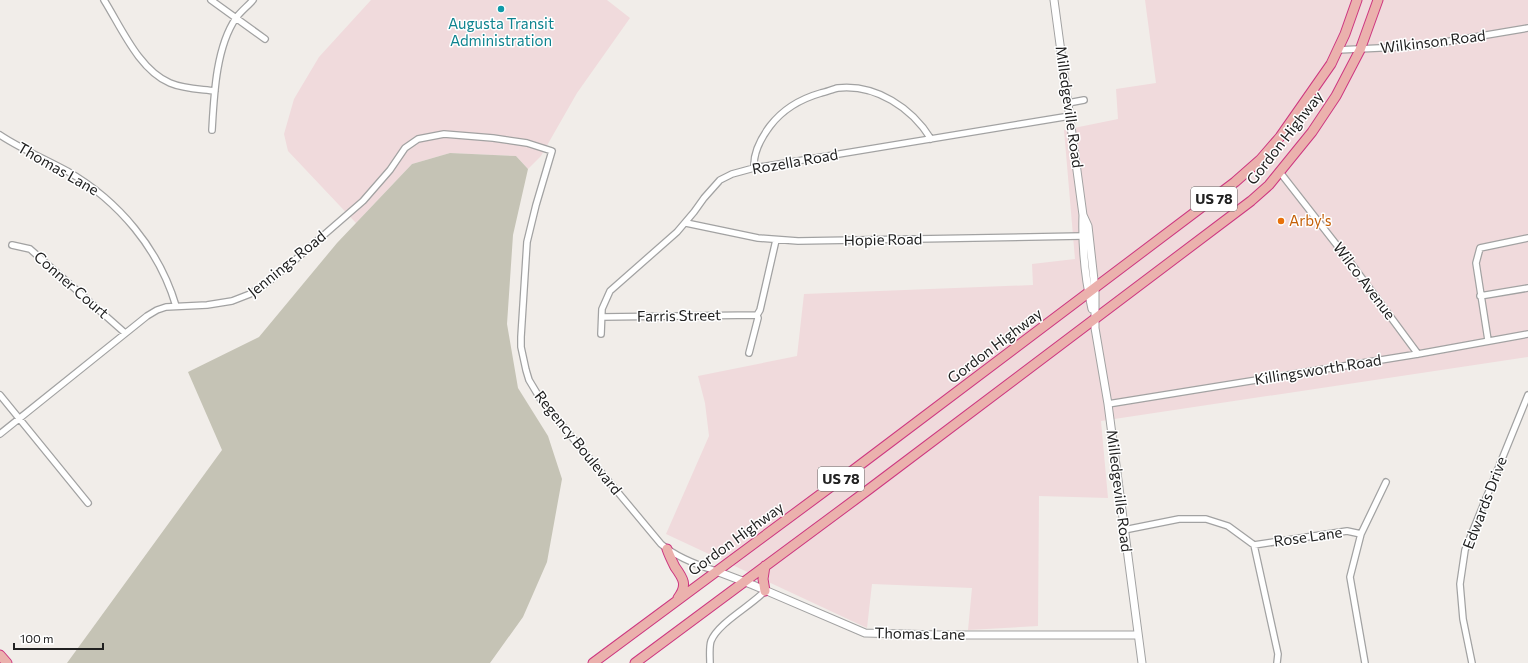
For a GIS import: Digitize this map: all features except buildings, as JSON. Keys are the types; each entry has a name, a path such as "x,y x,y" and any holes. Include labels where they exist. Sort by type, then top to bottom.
{"highway":[{"name":"Gordon Highway","path":"593,663 1092,291 1219,195 1260,160 1295,118 1331,64 1358,0"},
{"name":"Gordon Highway","path":"635,663 1245,207 1269,185 1324,114 1347,77 1360,50 1378,0"},
{"path":"667,549 675,566 680,572 683,582 682,592 673,603"},
{"path":"765,566 763,579 765,591"},
{"path":"0,655 7,663"}],"street":[{"path":"104,0 138,54 146,65 158,76 182,87 215,91"},
{"path":"211,0 265,39"},
{"path":"212,130 215,91 221,53 236,18 254,0"},
{"name":"Milledgeville Road","path":"1054,0 1083,215 1082,236 1092,291"},
{"name":"Wilkinson Road","path":"1338,50 1421,46 1528,28"},
{"path":"754,168 756,154 762,137 785,110 807,98 838,88 855,88 869,91 893,101 915,118 931,138"},
{"path":"1068,103 1084,100"},
{"name":"Rozella Road","path":"601,334 604,302 610,291 678,232 720,180 732,174 754,168 1070,116"},
{"name":"Jennings Road","path":"0,434 125,333 157,310 166,307 207,306 232,302 245,298 267,284 363,201 390,170 405,148 418,139 444,134 493,138 527,143 552,151"},
{"name":"Thomas Lane","path":"0,135 68,172 106,198 132,225 150,250 163,273 176,306"},
{"name":"Regency Boulevard","path":"552,151 536,205 528,242 521,337 522,353 526,370 541,400 661,544 667,549 698,565 716,572"},
{"name":"Wilco Avenue","path":"1279,171 1350,262 1418,354"},
{"name":"Milledgeville Road","path":"1083,215 1088,226 1094,320 1108,404 1137,635 1142,663"},
{"name":"Hopie Road","path":"686,223 758,238 806,241 1082,236"},
{"path":"1488,340 1476,263 1480,248 1528,238"},
{"path":"750,353 758,318 757,315 762,304 776,240"},
{"name":"Conner Court","path":"12,245 30,249 125,333"},
{"path":"1480,296 1528,288"},
{"name":"Farris Street","path":"602,317 757,315"},
{"name":"Killingsworth Road","path":"1108,404 1418,354 1488,340 1528,334"},
{"path":"0,395 88,504"},
{"name":"Edwards Drive","path":"1472,663 1463,619 1460,584 1465,550 1528,395"},
{"path":"1365,663 1350,578 1361,534 1386,482"},
{"path":"1124,530 1179,519 1206,518 1228,526 1254,545 1278,654 1277,663"},
{"name":"Rose Lane","path":"1254,545 1347,531 1361,534"},
{"name":"Thomas Lane","path":"716,572 865,632 940,635 1137,635"},
{"path":"710,663 711,642 719,628 757,600 765,591"}],"shaded area":[{"path":"371,0 607,0 630,18 577,93 541,156 528,169 516,156 450,153 412,164 356,223 288,151 284,134 294,99 319,57"},
{"path":"1145,0 1528,0 1528,357 1101,421 1108,498 1039,496 1038,626 968,630 972,588 872,584 867,628 666,534 709,436 705,403 698,376 797,356 804,294 1033,285 1032,264 1075,259 1064,130 1118,119 1116,89 1156,83"},
{"path":"450,153 516,156 528,169 513,235 507,324 518,388 548,436 562,479 547,562 523,617 490,663 67,663 222,450 188,372 259,337 337,243 412,164"}],"place":[{"name":"Augusta Transit Administration","path":"501,9"},
{"name":"Arby's","path":"1281,221"}]}
